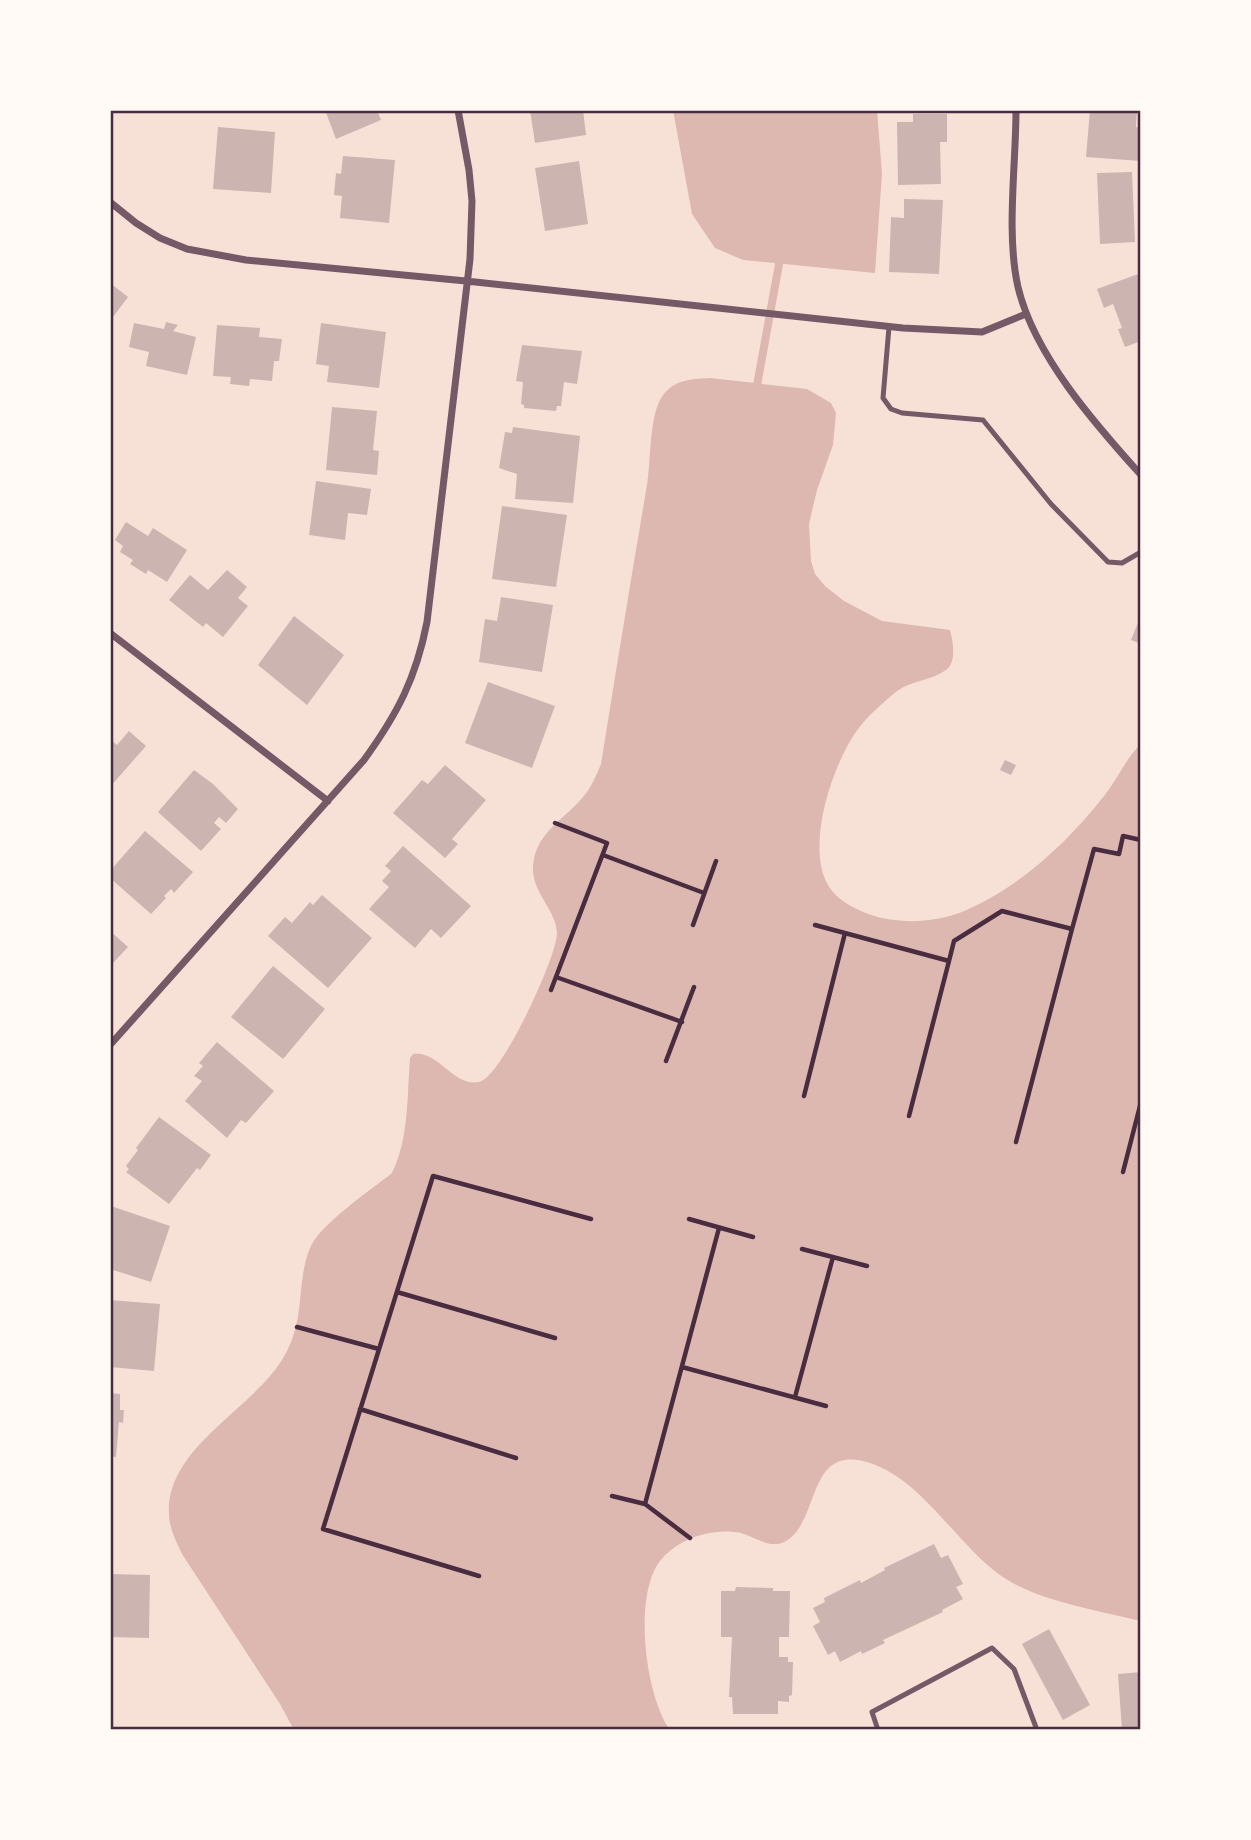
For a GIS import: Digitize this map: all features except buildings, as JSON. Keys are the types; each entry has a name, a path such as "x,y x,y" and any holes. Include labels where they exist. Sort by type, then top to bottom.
{"street":[{"path":"110,1045 364,760 392,721 421,656 470,259 470,170 458,110"},
{"path":"1016,110 1014,256 1018,286 1026,314 1046,354 1096,426 1141,475"},
{"path":"110,202 160,238 211,255 890,327 982,332 1026,314"},
{"path":"110,633 328,801"}],"lane":[{"path":"890,327 883,398 891,409 902,413 983,420 1051,504 1108,562 1122,564 1141,552"},
{"path":"878,1730 872,1712 992,1648 1014,1669 1037,1730"}],"path":[{"path":"551,990 607,843 555,823"},
{"path":"1016,1142 1094,849 1119,854 1123,836 1141,840"},
{"path":"603,855 705,893"},
{"path":"693,925 716,860"},
{"path":"909,1116 954,941 1002,911 1072,929"},
{"path":"815,925 949,961"},
{"path":"804,1096 845,933"},
{"path":"556,977 682,1022"},
{"path":"666,1061 694,988"},
{"path":"1124,1172 1141,1102"},
{"path":"479,1576 323,1529 433,1176 591,1219"},
{"path":"689,1219 753,1237"},
{"path":"645,1504 719,1227"},
{"path":"802,1249 867,1266"},
{"path":"795,1397 833,1257"},
{"path":"397,1292 555,1338"},
{"path":"297,1327 379,1349"},
{"path":"682,1367 826,1406"},
{"path":"360,1409 516,1458"},
{"path":"612,1496 645,1504 690,1538"}],"shaded area":[{"path":"673,110 877,110 882,174 875,273 743,260 715,248 692,214"},
{"path":"710,378 807,389 831,403 836,413 833,445 817,490 809,524 811,561 815,574 844,601 882,621 950,630 952,662 946,670 897,691 862,724 841,759 825,806 820,831 824,875 833,892 853,907 869,914 886,919 911,921 946,917 983,902 1022,878 1074,831 1104,796 1141,744 1141,1621 1068,1604 1014,1584 983,1561 902,1480 863,1461 845,1460 832,1465 823,1475 797,1531 786,1541 774,1544 741,1533 713,1532 682,1542 660,1561 647,1597 646,1646 654,1694 670,1730 294,1730 280,1704 182,1554 169,1519 172,1491 181,1469 195,1450 268,1379 282,1360 295,1331 306,1262 316,1239 335,1218 392,1173 402,1146 410,1058 413,1054 431,1057 461,1079 479,1082 489,1075 500,1060 526,1015 548,966 557,933 552,915 534,880 534,859 548,832 586,793 601,764 647,485 656,409 664,393 675,385 688,380"}],"waterway":[{"path":"756,391 779,264 778,255"}]}
